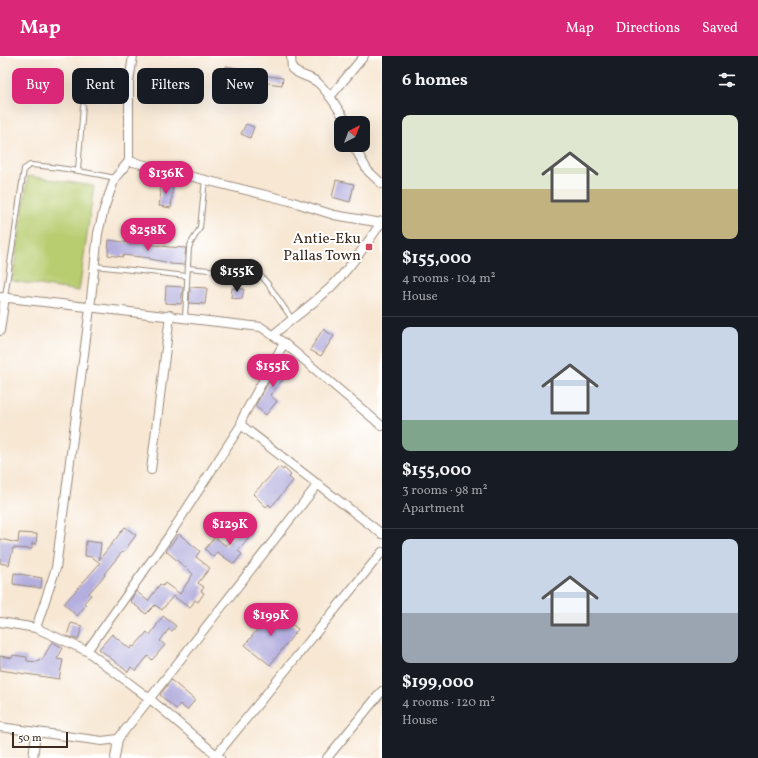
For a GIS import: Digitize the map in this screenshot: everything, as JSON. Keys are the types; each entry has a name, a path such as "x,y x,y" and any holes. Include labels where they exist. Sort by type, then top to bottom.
{"street":[{"path":"36,628 56,568 90,308 98,233 115,178 129,161 130,82 133,56"},
{"path":"291,56 292,69 298,74 316,81 324,88 343,116"},
{"path":"330,96 364,56"},
{"path":"356,152 368,171 382,184"},
{"path":"129,161 205,179 334,215 355,220 382,222 350,266 330,287 273,335"},
{"path":"0,331 2,297 90,308 170,315 261,327 284,343 382,426"},
{"path":"151,470 170,315"},
{"path":"86,651 169,536 242,425 242,419 245,413 284,343"},
{"path":"242,425 382,534"},
{"path":"115,758 118,739 318,484"},
{"path":"0,622 36,628 86,651 150,699 217,757 382,552"},
{"path":"327,758 382,691"},
{"path":"0,727 102,741 118,739"},
{"path":"33,758 36,733"}],"lane":[{"path":"78,170 83,106"},
{"path":"2,297 24,169 30,165 78,170 115,178"},
{"path":"185,317 191,242 200,228 205,179"},
{"path":"95,266 188,276"},
{"path":"188,268 252,274 262,277 292,319"}],"green space":[{"path":"28,176 94,186 79,291 12,281"}],"building":[{"path":"226,66 236,68 226,68"},
{"path":"268,76 283,78 282,85 268,83"},
{"path":"246,124 254,127 250,138 241,134"},
{"path":"336,180 354,184 350,202 332,197"},
{"path":"161,182 173,184 171,208 159,206"},
{"path":"109,240 131,243 131,240 147,241 147,244 186,248 184,265 170,264 150,258 108,255"},
{"path":"166,286 183,287 181,304 165,303"},
{"path":"190,287 207,288 205,304 189,303"},
{"path":"232,288 244,289 242,299 231,298"},
{"path":"323,329 334,336 321,356 310,350"},
{"path":"285,358 294,366 270,395 277,401 266,415 255,406 271,378 273,376 275,378 282,369 278,365 281,360 282,361"},
{"path":"279,467 283,470 284,468 291,475 289,477 293,481 271,507 269,504 266,507 253,494"},
{"path":"243,525 253,533 238,551 242,554 234,564 217,552 213,557 205,549 215,537 226,546"},
{"path":"125,527 136,535 123,553 122,552 89,593 91,595 84,603 86,605 77,616 64,604 100,563 92,557 85,556 86,541 101,543 99,560"},
{"path":"19,533 37,534 36,544 32,543 32,549 13,548 9,565 0,563 0,539 18,543"},
{"path":"179,534 200,551 196,557 210,568 198,583 204,587 201,591 204,593 198,602 195,600 190,608 173,596 162,610 155,605 146,614 130,601 136,591 148,601 160,584 163,586 165,583 180,594 193,574 166,551"},
{"path":"14,573 42,578 41,588 13,584"},
{"path":"273,610 298,629 270,665 245,645"},
{"path":"163,616 176,626 172,631 169,629 160,641 165,645 152,660 148,656 136,671 131,667 128,672 99,649 112,634 130,649 132,646 134,647 147,632 150,635"},
{"path":"71,623 82,626 78,640 67,636"},
{"path":"52,642 63,648 57,659 63,660 59,679 0,670 0,656 12,658 13,655 27,657 27,661 38,662 39,659 42,660"},
{"path":"171,680 195,700 187,710 180,704 176,709 160,695"}],"place":[{"name":"Antie-Eku Pallas Town","path":"369,247"}]}
